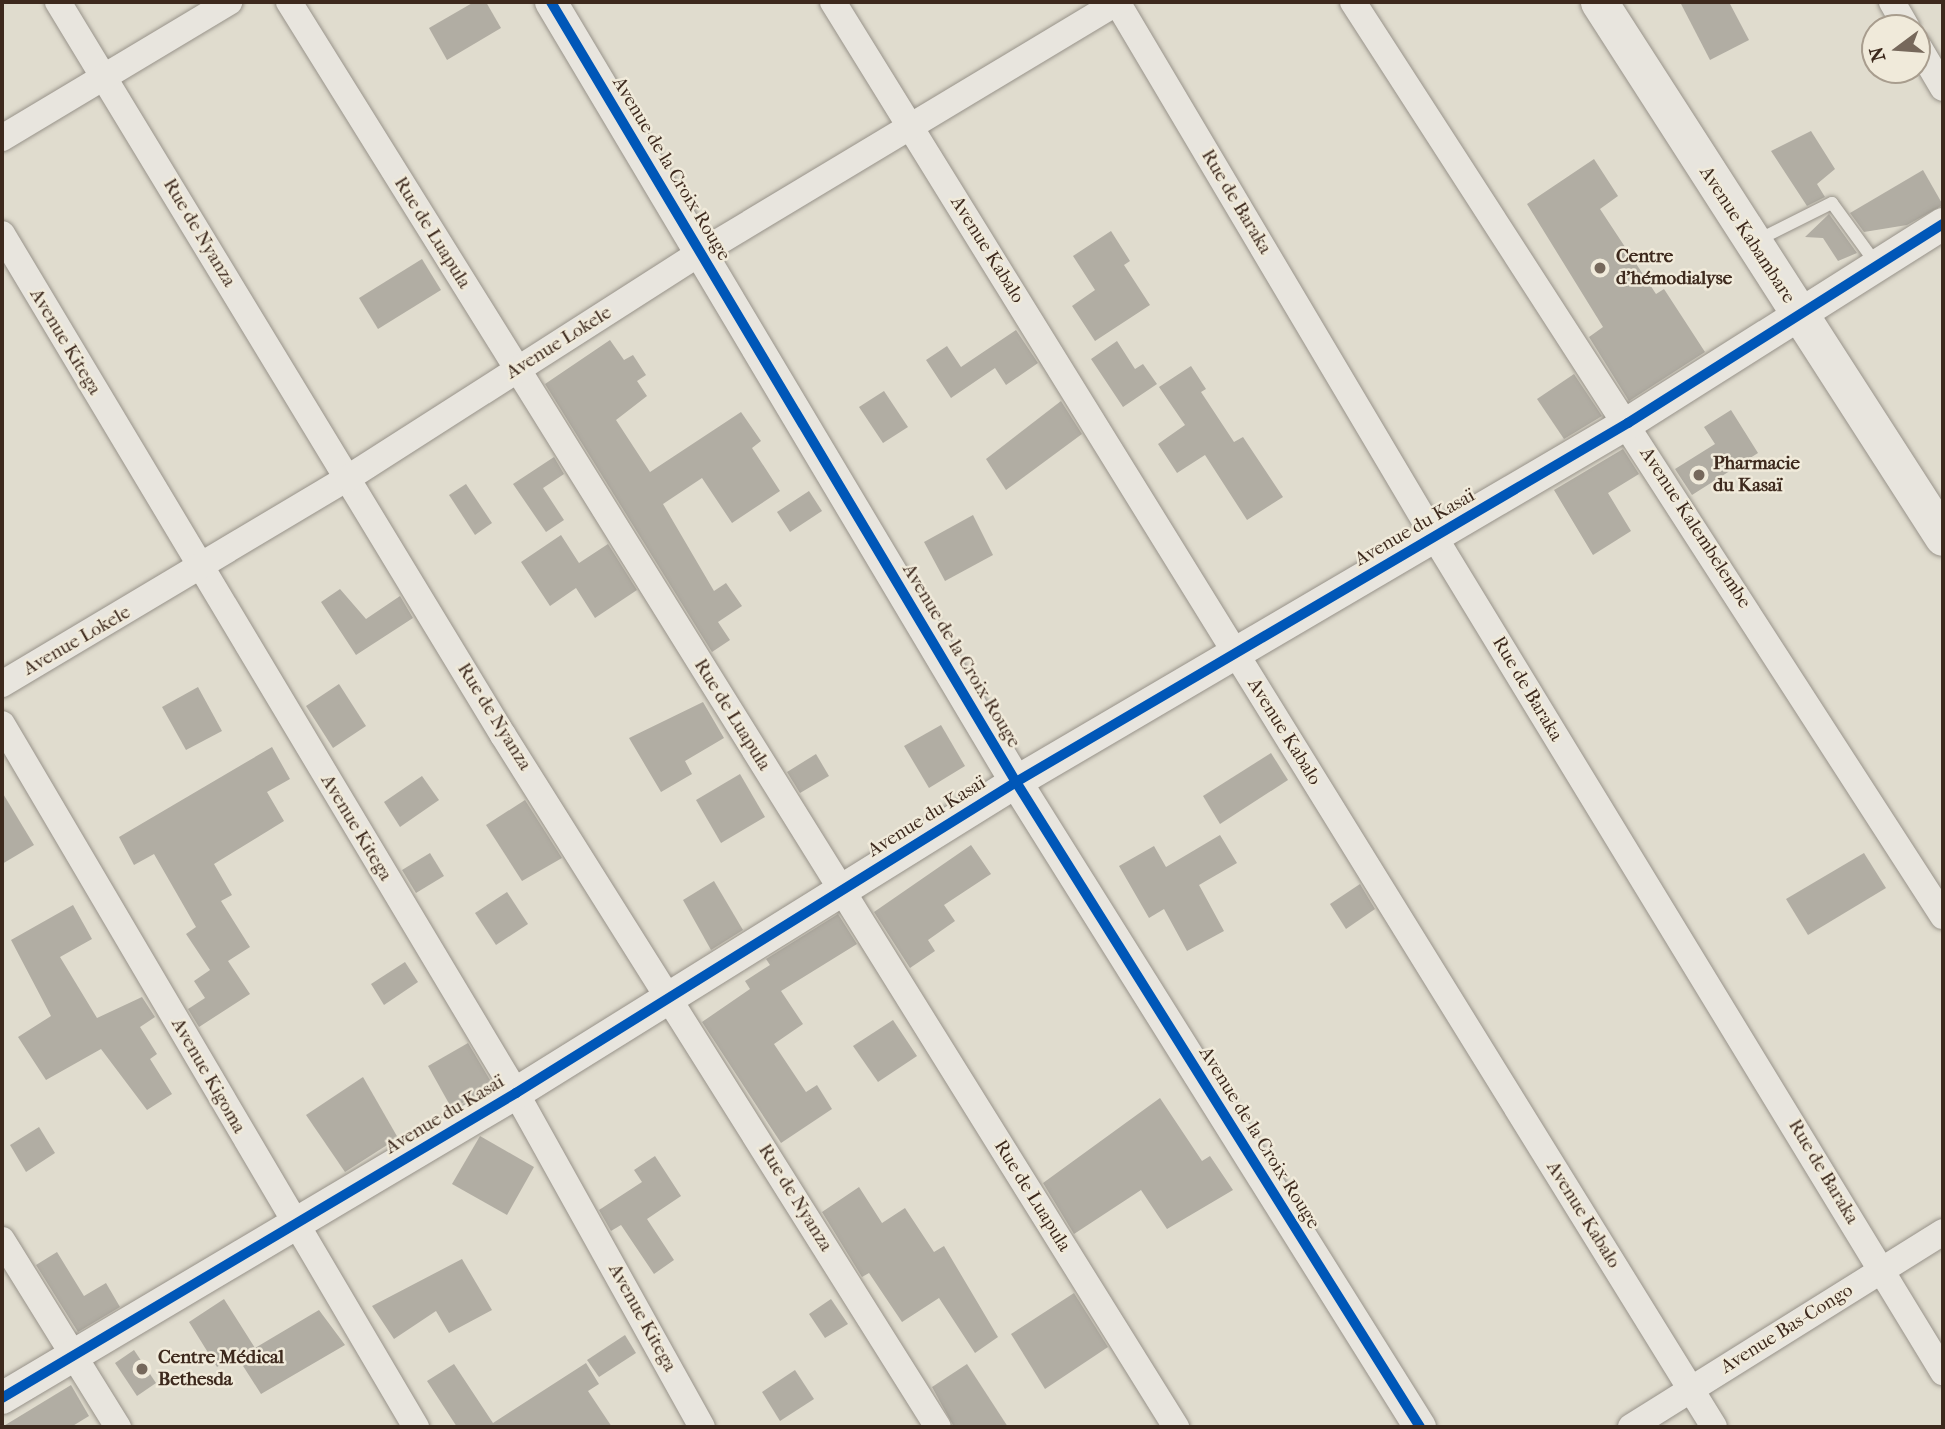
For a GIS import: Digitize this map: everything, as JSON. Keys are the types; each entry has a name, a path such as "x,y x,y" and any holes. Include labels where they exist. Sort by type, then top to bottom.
{"main road":[{"name":"Avenue Kabambare","path":"1599,2 1943,537"}],"street":[{"name":"Rue de Nyanza","path":"58,2 348,478 938,1427"},
{"path":"2,138 229,2"},
{"name":"Rue de Luapula","path":"289,2 1175,1427"},
{"name":"Avenue de la Croix Rouge","path":"551,2 1016,782 1420,1427"},
{"name":"Avenue Kabalo","path":"833,2 1714,1427"},
{"name":"Avenue Lokele","path":"2,684 200,569 348,478 700,253 909,124 1117,2"},
{"name":"Rue de Baraka","path":"1117,2 1435,538 1883,1269 1943,1373"},
{"name":"Avenue Kalembelembe","path":"1353,2 1628,424 1943,916"},
{"path":"1931,68 1943,88"},
{"name":"Avenue du Kasaï","path":"2,1398 296,1226 516,1093 1016,782 1234,652 1628,424 1943,224"},
{"name":"Avenue Kitega","path":"2,234 200,569 516,1093 702,1427"},
{"name":"Avenue Kigoma","path":"2,724 416,1427"},
{"name":"Avenue Bas-Congo","path":"1631,1427 1943,1232"},
{"path":"2,1240 118,1427"}],"lane":[{"path":"1752,243 1832,202 1877,265"}],"building":[{"path":"474,2 486,2 501,28 447,60 429,28"},
{"path":"1680,2 1729,2 1749,40 1710,60"},
{"path":"1811,131 1835,169 1817,184 1825,197 1807,206 1771,151"},
{"path":"1594,159 1618,196 1600,209 1656,294 1664,289 1705,352 1629,401 1589,337 1603,327 1527,204"},
{"path":"1923,170 1943,205 1907,225 1864,232 1850,213"},
{"path":"1829,214 1857,253 1838,261 1823,238 1805,237"},
{"path":"1111,231 1130,261 1124,265 1150,305 1095,341 1072,306 1095,290 1073,256"},
{"path":"422,259 441,290 378,329 359,298"},
{"path":"1016,330 1038,363 1006,385 995,368 951,398 926,360 947,346 961,367"},
{"path":"610,340 624,360 633,355 646,375 637,381 647,396 616,420 650,472 741,412 761,441 752,448 780,491 732,523 702,478 663,504 714,591 726,583 742,606 718,622 730,640 712,652 545,384"},
{"path":"1117,341 1135,369 1143,364 1157,384 1123,407 1091,359"},
{"path":"1191,366 1206,389 1201,392 1234,442 1243,437 1283,497 1247,520 1205,455 1177,473 1158,444 1185,425 1159,387"},
{"path":"1574,374 1602,416 1564,439 1537,399"},
{"path":"884,391 908,427 883,443 859,407"},
{"path":"1061,401 1082,434 1006,490 986,459"},
{"path":"1731,410 1758,453 1692,495 1675,469 1715,444 1704,427"},
{"path":"1623,449 1639,474 1608,493 1631,531 1593,555 1554,490"},
{"path":"554,457 564,474 543,488 564,520 546,532 513,484"},
{"path":"466,484 492,523 475,535 449,495"},
{"path":"809,491 822,511 790,532 777,512"},
{"path":"973,515 993,555 945,581 924,542"},
{"path":"561,535 579,563 608,544 637,590 595,618 576,588 550,606 521,562"},
{"path":"340,589 366,619 400,596 413,618 356,655 321,602"},
{"path":"339,684 366,726 333,748 306,706"},
{"path":"198,687 222,731 186,750 162,707"},
{"path":"703,702 724,738 685,761 692,774 661,792 629,738"},
{"path":"941,725 965,766 929,788 904,746"},
{"path":"272,747 290,779 267,792 284,821 214,864 232,895 221,901 250,947 228,961 250,994 199,1027 188,1009 205,998 194,981 210,970 186,934 196,927 154,854 134,865 119,837"},
{"path":"1271,753 1288,780 1220,824 1203,796"},
{"path":"816,754 829,776 800,793 787,772"},
{"path":"740,774 765,817 721,843 696,800"},
{"path":"422,776 439,800 400,827 384,802"},
{"path":"2,792 34,845 2,864"},
{"path":"525,800 562,858 522,881 486,825"},
{"path":"1220,835 1237,863 1199,885 1224,931 1187,951 1164,909 1149,918 1119,866 1154,846 1166,867"},
{"path":"971,845 991,874 944,905 955,921 928,940 935,951 910,968 874,912"},
{"path":"430,853 444,876 416,893 402,870"},
{"path":"1864,853 1886,888 1808,935 1786,899"},
{"path":"714,881 743,930 711,950 683,900"},
{"path":"1360,884 1375,909 1346,929 1330,904"},
{"path":"507,892 528,924 496,945 475,913"},
{"path":"73,905 92,939 60,957 97,1018 142,997 155,1017 140,1027 157,1054 150,1059 172,1094 147,1110 101,1049 46,1080 18,1037 51,1016 11,940"},
{"path":"838,914 857,944 781,991 803,1024 774,1044 806,1092 817,1085 832,1109 781,1143 702,1022 750,989 745,981 770,965 766,959"},
{"path":"405,962 418,982 384,1005 371,984"},
{"path":"893,1020 917,1056 878,1082 853,1046"},
{"path":"468,1043 493,1085 452,1109 428,1066"},
{"path":"363,1077 398,1138 345,1172 306,1115"},
{"path":"1160,1098 1202,1161 1210,1156 1233,1190 1167,1229 1141,1190 1074,1234 1043,1183"},
{"path":"39,1127 55,1153 26,1172 10,1145"},
{"path":"480,1136 534,1167 507,1215 452,1184"},
{"path":"655,1156 681,1196 647,1219 674,1260 654,1274 621,1225 611,1231 599,1210 642,1182 634,1170"},
{"path":"859,1187 882,1223 905,1208 934,1252 944,1246 998,1337 975,1353 939,1298 902,1322 869,1273 862,1277 822,1212"},
{"path":"57,1252 84,1296 106,1283 120,1307 78,1332 36,1265"},
{"path":"462,1259 492,1310 449,1333 436,1311 394,1339 372,1306"},
{"path":"1074,1293 1108,1347 1045,1389 1011,1334"},
{"path":"224,1299 255,1348 319,1310 345,1345 261,1394 236,1355 217,1367 189,1322"},
{"path":"831,1299 848,1324 825,1338 809,1314"},
{"path":"625,1335 636,1353 599,1377 587,1360"},
{"path":"134,1350 156,1383 137,1396 115,1363"},
{"path":"586,1363 599,1384 588,1391 612,1427 457,1427 427,1381 454,1364 493,1423"},
{"path":"967,1364 1008,1427 954,1427 932,1387"},
{"path":"795,1370 814,1399 780,1421 762,1392"},
{"path":"71,1385 89,1416 71,1427 2,1427"}],"cycle path":[{"path":"551,2 1016,782 1420,1427"},
{"path":"2,1398 516,1093 1016,782 1628,423 1943,224"}],"place":[{"name":"Centre d'hémodialyse","path":"1600,268"},
{"name":"Pharmacie du Kasaï","path":"1699,475"},
{"name":"Centre Médical Bethesda","path":"142,1369"}]}
